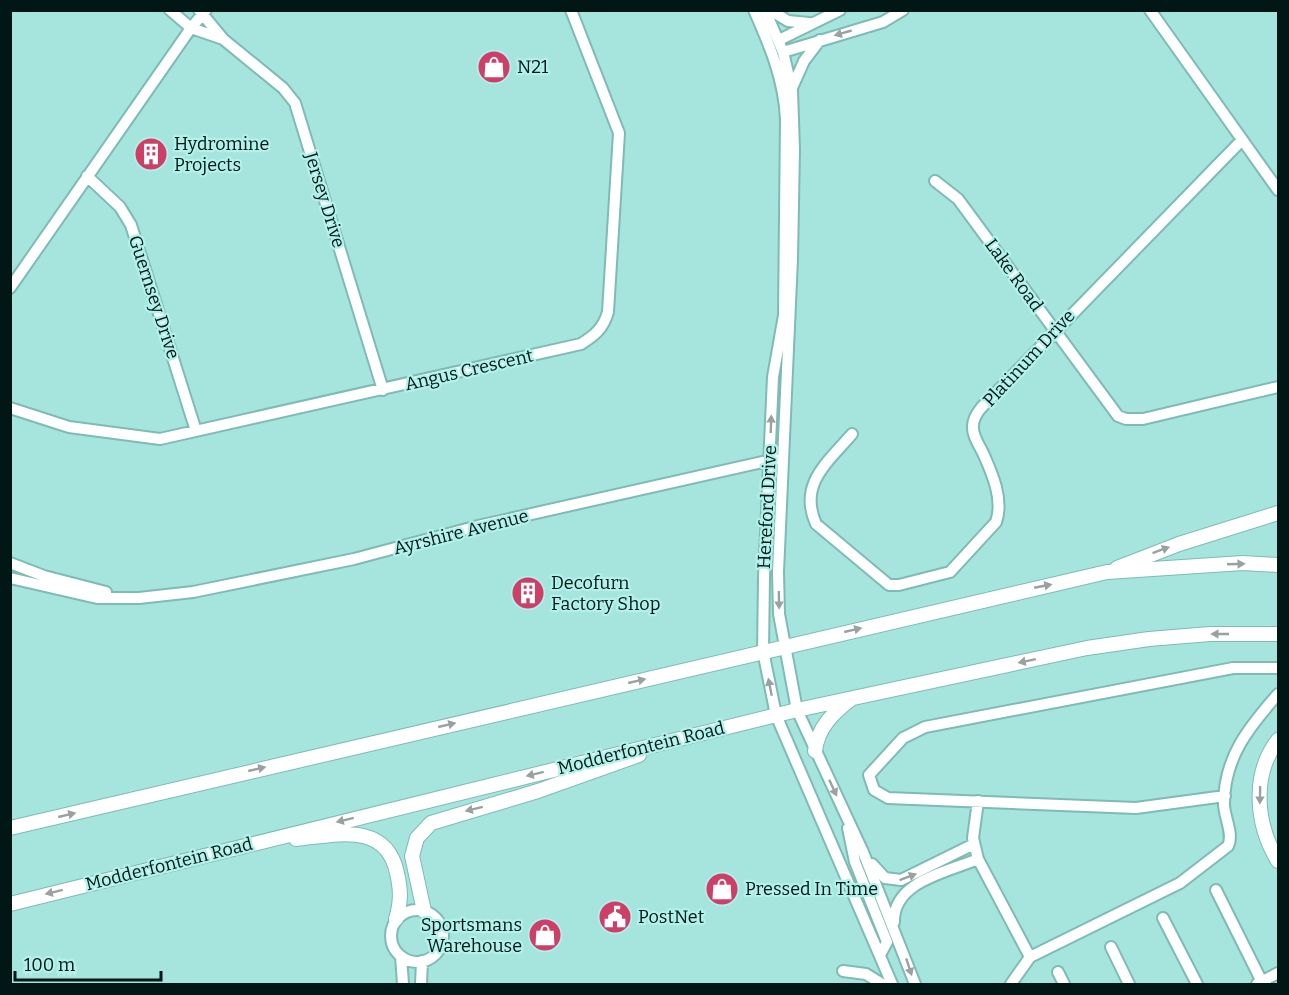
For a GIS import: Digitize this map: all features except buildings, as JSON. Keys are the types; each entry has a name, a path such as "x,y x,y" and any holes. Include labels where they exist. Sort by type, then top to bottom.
{"main road":[{"path":"10,828 1107,572 1179,544 1278,513"},
{"path":"1107,572 1243,563 1278,565"},
{"name":"Modderfontein Road","path":"10,904 245,844 797,710 1087,648 1149,639 1210,634 1278,634"},
{"path":"815,751 819,734 825,724 853,698"},
{"path":"1278,740 1266,763 1260,797 1261,818 1266,839 1278,861"},
{"path":"424,911 412,856 417,838 431,823 629,760 668,741"},
{"path":"245,844 334,835 368,836 381,843 394,860 401,893 396,919"}],"street":[{"name":"Jersey Drive","path":"170,10 191,28 223,39"},
{"name":"Angus Crescent","path":"10,408 69,427 144,439 196,431 383,390 581,344 595,335 605,324 614,250 619,133 571,10"},
{"path":"754,10 767,38 779,50"},
{"name":"Hereford Drive","path":"765,10 792,90 794,150 792,259 778,572 779,614 797,710 862,852 915,984"},
{"path":"770,10 788,21 814,23"},
{"path":"779,50 814,23 840,10"},
{"path":"779,50 883,22 903,10"},
{"path":"1150,10 1278,190"},
{"name":"Jersey Drive","path":"203,12 223,39 283,88 295,103 383,390"},
{"path":"10,288 203,12"},
{"path":"792,90 804,61 820,39"},
{"name":"Hereford Drive","path":"779,50 786,119 784,315 773,377 763,651 776,715 892,984"},
{"name":"Platinum Drive","path":"852,434 812,483 811,508 816,524 890,585 899,585 950,572 985,534 999,514 999,502 989,466 972,425 976,415 991,396 1242,140"},
{"name":"Guernsey Drive","path":"87,176 120,207 131,225 196,431"},
{"name":"Lake Road","path":"935,181 958,199 1113,411 1126,419 1143,419 1278,387"},
{"name":"Ayrshire Avenue","path":"10,578 97,598 139,598 193,592 354,559 478,526 782,458"},
{"name":"Ayrshire Avenue","path":"10,563 86,588 139,598"},
{"path":"1225,795 1151,807 888,798 874,790 869,775 903,738 925,728 1233,668 1278,668"},
{"path":"1011,984 1030,957 1180,883 1230,842 1225,795 1228,769 1242,737 1278,694"},
{"path":"978,801 974,844 978,859 1030,957"},
{"path":"847,819 855,862 887,942 880,955"},
{"path":"862,852 885,878 901,880 974,844"},
{"path":"894,929 894,913 904,893 915,885 978,859"},
{"path":"1216,890 1259,983 1278,973"},
{"path":"411,910 424,911 440,924 442,940 435,955 422,961 412,961 401,956 392,944 390,935 396,919 411,910"},
{"path":"1163,918 1197,984"},
{"path":"1111,947 1129,984"},
{"path":"401,956 402,984"},
{"path":"421,984 422,961"},
{"path":"843,971 867,974 882,984"},
{"path":"1058,972 1064,984"}],"place":[{"name":"N21","path":"494,67"},
{"name":"Hydromine Projects","path":"151,154"},
{"name":"Decofurn Factory Shop","path":"528,593"},
{"name":"Pressed In Time","path":"722,889"},
{"name":"PostNet","path":"615,917"},
{"name":"Sportsmans Warehouse","path":"545,935"}]}
